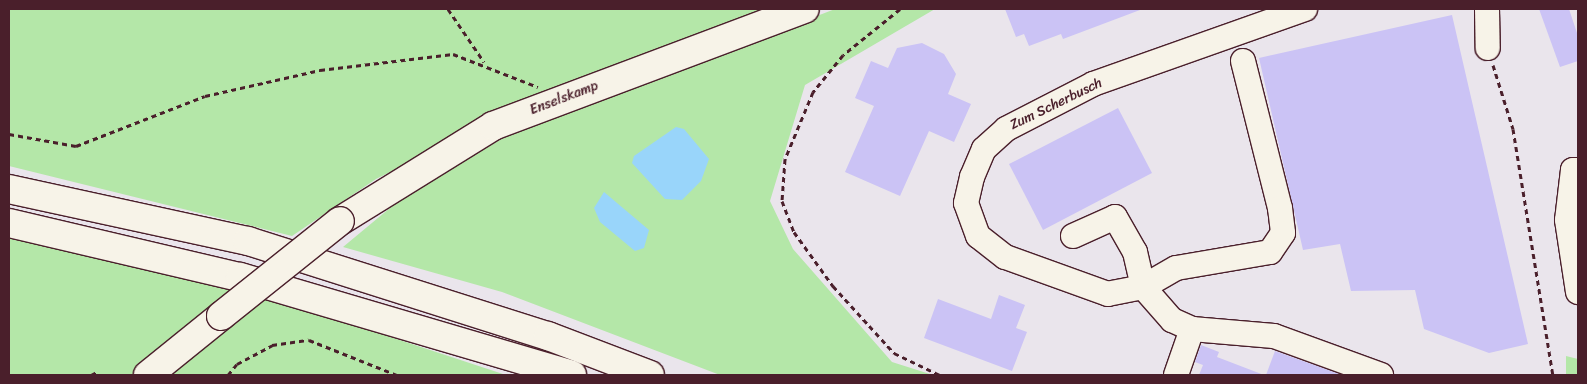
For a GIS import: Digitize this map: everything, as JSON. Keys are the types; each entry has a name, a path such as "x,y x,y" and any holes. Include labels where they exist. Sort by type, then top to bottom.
{"main road":[{"name":"Enselskamp","path":"148,375 340,221 493,126 805,9"},
{"path":"9,189 248,241 548,336 650,375"},
{"path":"9,223 240,277 572,375"}],"street":[{"name":"Zum Scherbusch","path":"1142,288 1108,294 1004,257 978,236 966,204 984,149 1006,129 1093,84 1305,9"},
{"path":"1487,9 1488,48"},
{"path":"1142,288 1176,268 1260,256 1279,243 1283,233 1280,208 1243,61"},
{"path":"1578,170 1573,170 1567,220 1578,292"},
{"path":"1073,236 1115,217 1135,252 1142,288 1156,307 1192,329 1274,336 1381,375"},
{"path":"1176,375 1192,329"}],"path":[{"path":"448,9 484,63"},
{"path":"900,9 843,54 813,92 785,159 782,201 794,232 833,286 894,353 940,375"},
{"path":"1488,48 1513,129 1553,375"},
{"path":"9,134 76,146 205,96 320,70 453,54 484,63 536,84 551,103"},
{"path":"228,375 238,364 272,346 309,340 397,375"},
{"path":"91,375 97,372"}],"green space":[{"path":"9,9 786,9 490,123 376,179 292,236 9,166"},
{"path":"835,9 935,9 805,85 770,201 793,249 892,362 933,375 720,375 502,292 343,247 402,198 508,135"},
{"path":"9,234 239,287 506,375 9,375"},
{"path":"1566,356 1578,359 1578,375 1566,375"}],"water":[{"path":"676,127 684,129 709,159 701,181 682,200 665,199 632,163 634,156"},
{"path":"604,192 649,230 644,248 635,251 600,222 594,208"}],"building":[{"path":"1005,9 1140,10 1063,39 1061,34 1029,46 1024,34 1016,37"},
{"path":"1539,9 1569,9 1578,36 1578,61 1560,67"},
{"path":"1452,15 1528,344 1489,353 1424,329 1415,290 1351,291 1340,244 1303,250 1259,58"},
{"path":"922,43 944,54 956,74 948,94 971,104 954,142 929,131 900,196 845,172 874,106 855,98 871,61 888,68 897,48"},
{"path":"1118,108 1152,173 1043,230 1009,164"},
{"path":"999,295 1025,305 1016,328 1027,332 1012,371 924,338 938,299 991,319"},
{"path":"1201,345 1219,352 1217,357 1264,375 1199,375 1203,365 1195,362"},
{"path":"1275,351 1342,375 1266,375"}]}
